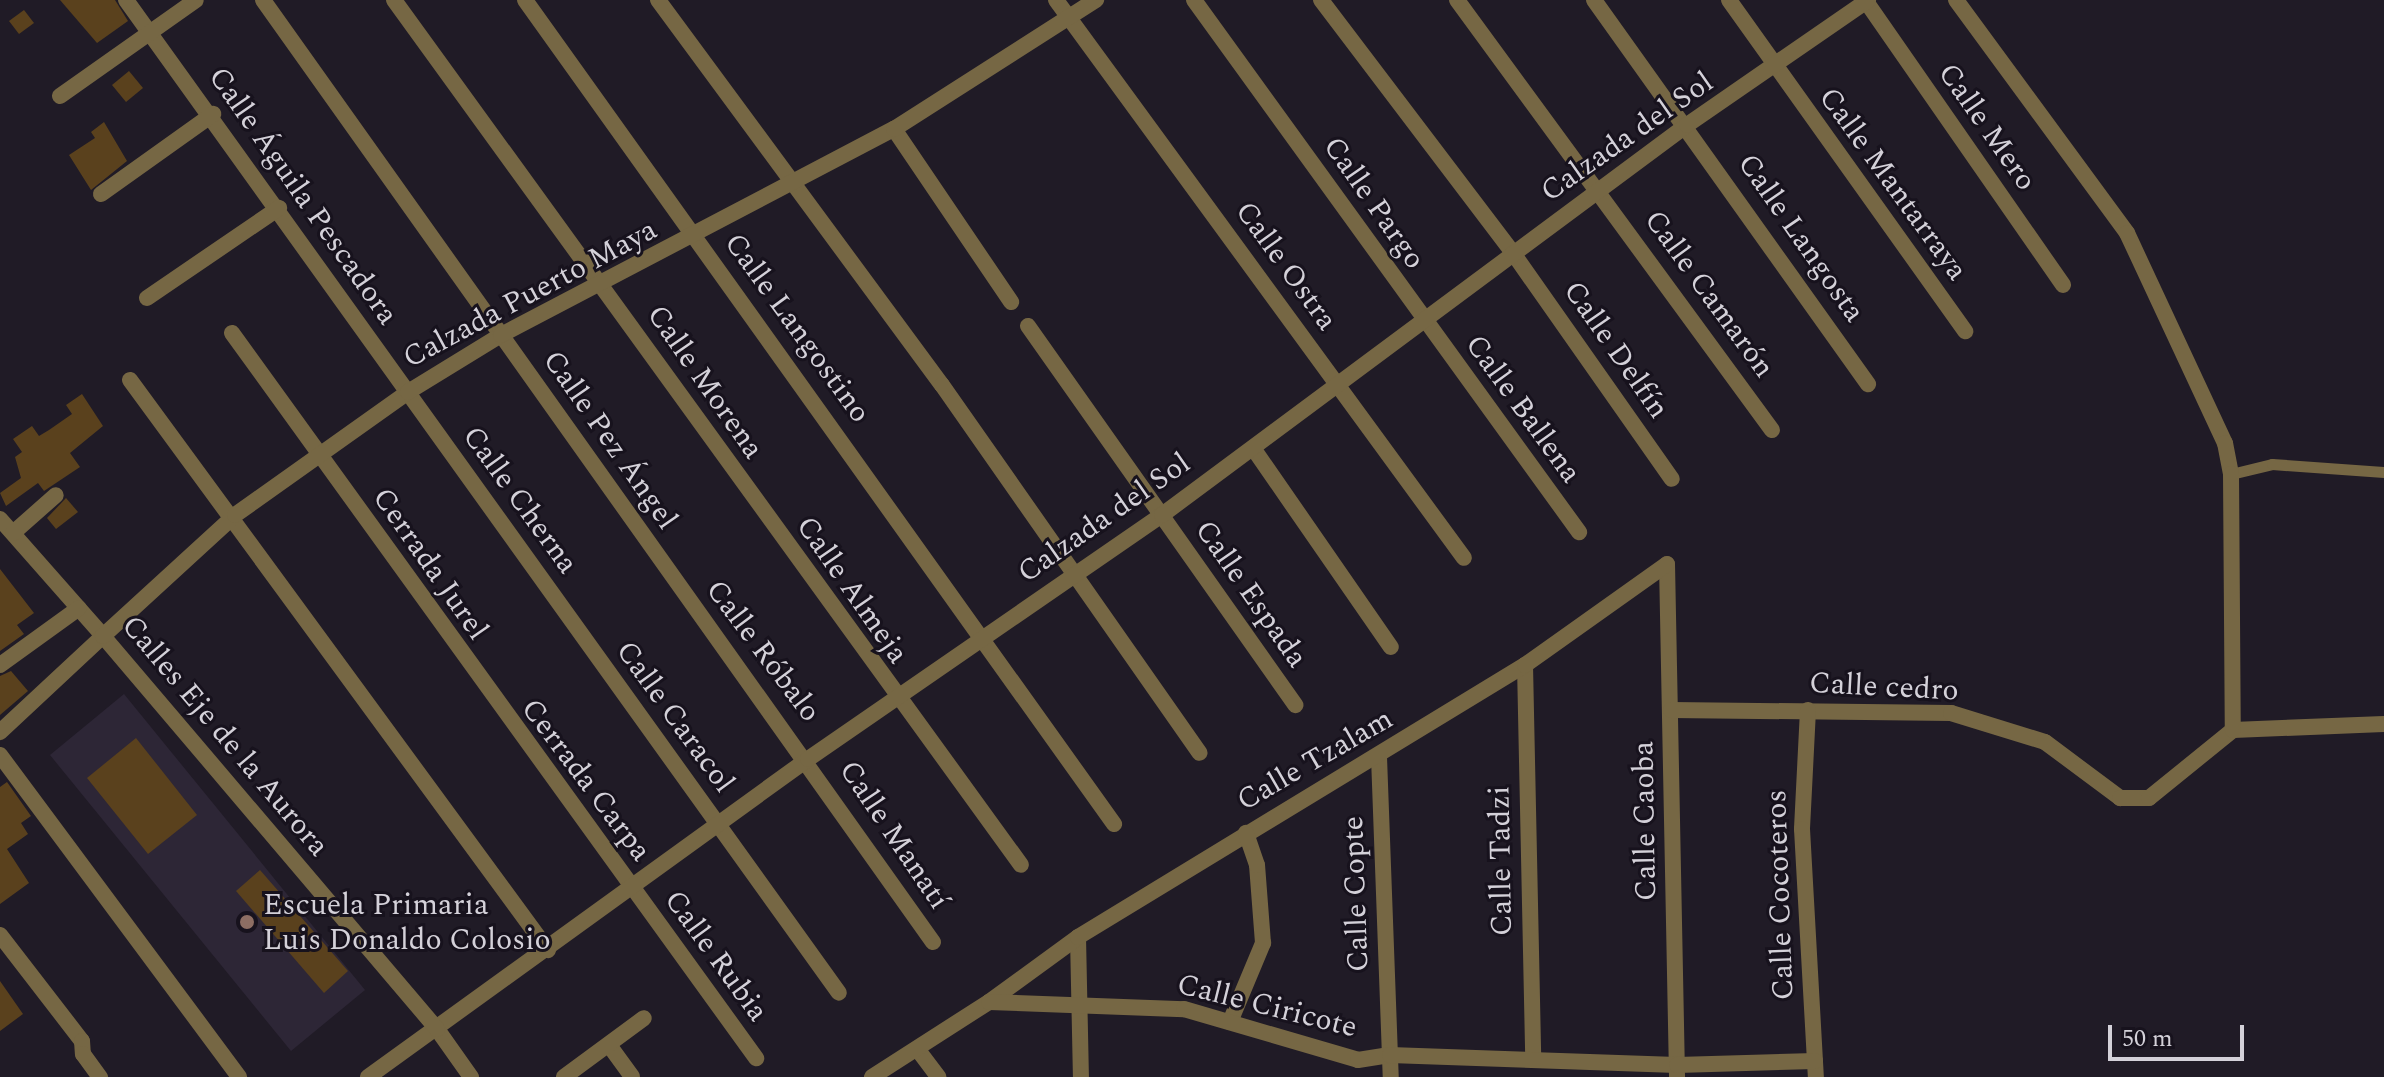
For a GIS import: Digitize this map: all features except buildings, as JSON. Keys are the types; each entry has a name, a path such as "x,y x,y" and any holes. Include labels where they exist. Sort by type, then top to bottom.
{"street":[{"name":"Calle Águila Pescadora","path":"126,0 213,114 408,392"},
{"path":"60,96 196,0"},
{"name":"Calle Pez Ángel","path":"263,0 673,577"},
{"name":"Calle Morena","path":"394,0 472,113 602,286 761,511"},
{"name":"Calle Langostino","path":"525,0 852,452 1114,824"},
{"path":"658,0 942,385 1200,753"},
{"name":"Calle Ostra","path":"1056,0 1464,558"},
{"name":"Calzada Puerto Maya","path":"0,732 228,521 408,392 501,335 697,237 794,181 894,129 1096,0"},
{"name":"Calle Pargo","path":"1194,0 1422,320"},
{"name":"Calle Delfín","path":"1321,0 1513,253 1672,479"},
{"name":"Calle Camarón","path":"1457,0 1600,190 1772,430"},
{"name":"Calle Langosta","path":"1594,0 1687,125 1868,384"},
{"name":"Calle Mantarraya","path":"1729,0 1965,331"},
{"name":"Calzada del Sol","path":"368,1077 548,950 808,759 897,701 982,636 1162,515 1687,125 1776,69 1867,0"},
{"name":"Calle Mero","path":"1867,0 2063,285"},
{"path":"1956,0 2127,233 2225,443 2231,474 2233,730 2384,724"},
{"path":"101,194 213,114"},
{"path":"894,129 1011,302"},
{"path":"147,298 279,208"},
{"name":"Calle Ballena","path":"1422,320 1579,532"},
{"name":"Calle Espada","path":"1028,326 1295,705"},
{"name":"Cerrada Jurel","path":"232,333 496,706"},
{"path":"130,380 228,521 548,950"},
{"name":"Calle Cherna","path":"408,392 587,642"},
{"path":"1253,448 1391,647"},
{"path":"5,527 56,495"},
{"name":"Calle Almeja","path":"761,511 897,701 1021,865"},
{"name":"Calles Eje de la Aurora","path":"5,527 79,608 437,1029 471,1077"},
{"name":"Calle Tzalam","path":"989,1002 1078,937 1246,833 1379,757 1525,665 1667,564"},
{"name":"Calle Caoba","path":"1667,564 1677,1071"},
{"name":"Calle Róbalo","path":"673,577 808,759"},
{"path":"0,665 79,608"},
{"name":"Calle Caracol","path":"587,642 839,993"},
{"name":"Calle Tadzi","path":"1525,665 1533,1056"},
{"name":"Cerrada Carpa","path":"496,706 631,887"},
{"name":"Calle cedro","path":"1671,710 1951,713 2045,742 2120,798 2149,798 2233,730"},
{"name":"Calle Cocoteros","path":"1808,710 1802,829 1816,1069"},
{"path":"0,755 239,1077"},
{"name":"Calle Copte","path":"1379,757 1391,1077"},
{"name":"Calle Manatí","path":"808,759 933,942"},
{"path":"1230,1022 1263,943 1257,865 1246,833"},
{"name":"Calle Rubia","path":"631,887 756,1058"},
{"path":"0,935 82,1041 83,1054 100,1077"},
{"path":"1078,937 1081,1077"},
{"path":"872,1077 989,1002"},
{"name":"Calle Ciricote","path":"989,1002 1184,1009 1322,1054 1358,1060 1390,1055 1533,1056 1677,1071 1816,1069"},
{"path":"564,1077 644,1018"},
{"path":"609,1045 632,1077"},
{"path":"918,1050 938,1077"}],"lane":[{"path":"2231,474 2272,464 2384,472"}],"shaded area":[{"name":"Escuela Primaria Luis Donaldo Colosio","path":"124,694 365,990 291,1051 50,755"}],"place":[{"name":"Escuela Primaria Luis Donaldo Colosio","path":"247,922"}]}
